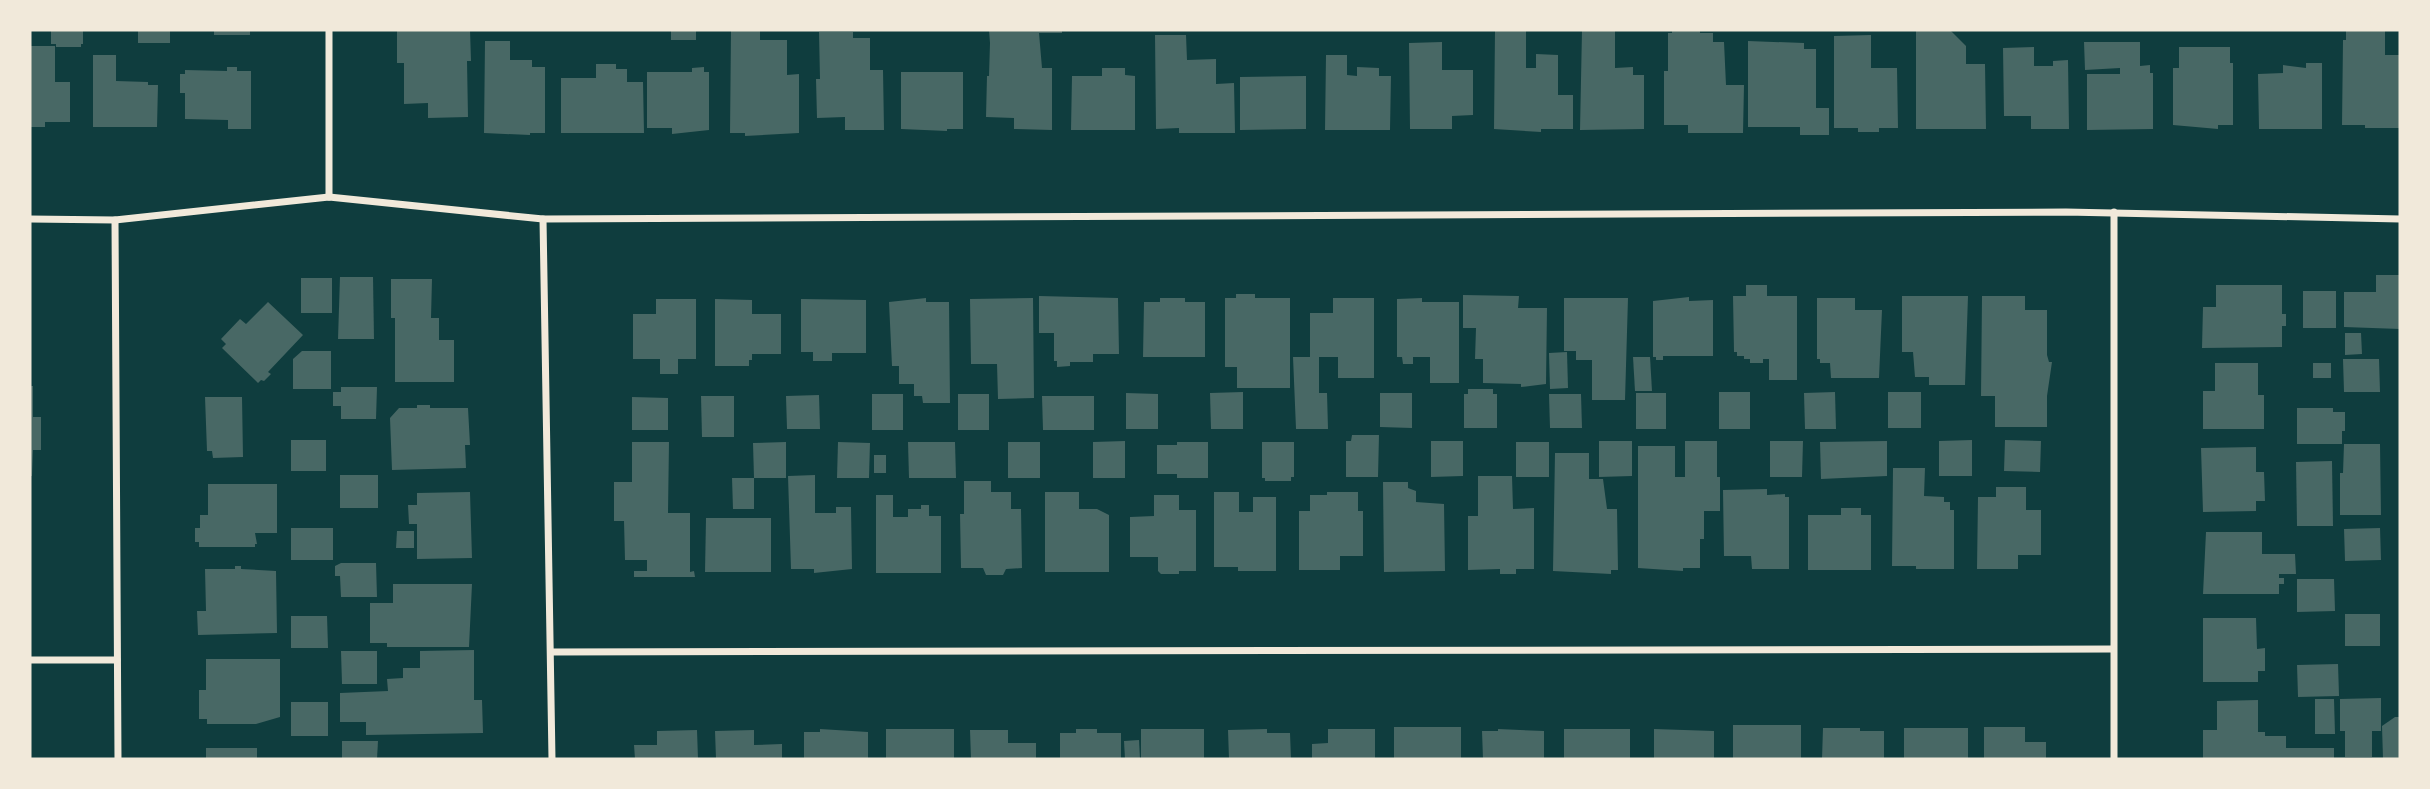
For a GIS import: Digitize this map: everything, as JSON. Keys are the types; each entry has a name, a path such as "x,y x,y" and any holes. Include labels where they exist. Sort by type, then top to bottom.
{"street":[{"path":"328,30 329,197"},
{"path":"30,219 115,220 329,197 543,219 2114,212 2400,219"},
{"path":"2114,212 2114,759"},
{"path":"543,219 552,759"},
{"path":"115,220 118,759"},
{"path":"551,652 2113,649"},
{"path":"30,660 117,660"}],"building":[{"path":"51,30 83,30 83,44 81,47 56,47 56,44 51,44"},
{"path":"138,30 170,30 170,43 138,43"},
{"path":"214,30 250,30 250,35 214,35"},
{"path":"397,30 470,30 471,61 467,61 468,117 428,118 428,103 404,104 404,63 397,63"},
{"path":"671,30 696,30 696,40 671,40"},
{"path":"731,30 760,30 760,40 787,40 787,75 799,74 799,133 745,136 745,133 730,133"},
{"path":"989,30 1062,30 1062,33 1039,33 1042,68 1052,68 1052,130 1014,129 1014,118 986,117"},
{"path":"1495,30 1526,30 1526,68 1536,68 1536,54 1558,55 1558,95 1573,95 1573,129 1541,129 1541,132 1494,129"},
{"path":"1582,30 1615,30 1615,68 1633,67 1633,75 1644,75 1644,129 1580,130"},
{"path":"1672,30 1713,33 1713,42 1724,42 1726,85 1744,85 1743,133 1688,133 1688,125 1664,125 1664,71 1668,71 1668,33 1672,33"},
{"path":"1916,30 1950,30 1966,46 1966,64 1985,64 1986,129 1916,129"},
{"path":"2346,30 2385,30 2385,55 2400,55 2400,128 2342,125 2343,40 2346,40"},
{"path":"819,32 853,32 853,38 870,38 870,70 883,70 884,130 845,130 845,117 817,118"},
{"path":"1155,35 1186,35 1187,60 1216,59 1216,84 1234,83 1235,133 1179,133 1179,128 1156,129"},
{"path":"1871,35 1871,68 1897,68 1898,128 1858,132 1858,128 1834,128 1834,36"},
{"path":"485,41 510,41 510,60 532,60 532,67 545,67 545,133 484,133"},
{"path":"1748,41 1804,43 1804,49 1816,49 1816,108 1829,108 1829,135 1800,135 1800,127 1748,127"},
{"path":"1442,42 1442,70 1473,70 1473,115 1452,116 1452,129 1410,129 1409,43"},
{"path":"2084,42 2140,42 2140,66 2150,65 2150,73 2153,73 2153,129 2087,130 2087,74 2120,74 2120,68 2085,70"},
{"path":"30,46 55,46 55,82 70,82 70,122 45,122 45,127 30,127"},
{"path":"2034,47 2034,66 2053,66 2053,61 2068,60 2069,129 2031,129 2031,116 2004,116 2003,48"},
{"path":"2179,47 2230,47 2230,63 2233,63 2233,125 2218,125 2218,129 2173,125 2173,68 2179,68"},
{"path":"93,55 116,55 116,81 158,85 157,127 93,127"},
{"path":"1326,55 1347,55 1347,75 1357,76 1357,67 1379,68 1379,76 1391,76 1390,130 1325,130"},
{"path":"2306,63 2322,63 2322,129 2259,129 2258,74 2283,73 2283,65 2306,68"},
{"path":"596,64 616,64 616,69 627,69 627,82 643,82 644,133 561,133 561,78 596,78"},
{"path":"227,67 237,67 237,71 251,71 251,129 228,129 228,120 185,119 185,93 180,93 180,74 185,74 185,70 227,71"},
{"path":"704,67 704,72 709,72 709,130 672,134 672,128 647,128 647,72 692,72 692,68"},
{"path":"1102,68 1125,68 1125,75 1135,76 1135,130 1071,130 1072,76 1102,76"},
{"path":"901,72 963,72 963,129 901,129"},
{"path":"1306,76 1306,129 1240,130 1240,77"},
{"path":"2376,275 2400,275 2400,329 2344,327 2344,292 2376,292"},
{"path":"340,277 373,277 374,339 338,339"},
{"path":"301,278 332,278 332,313 301,313"},
{"path":"391,279 432,279 431,318 439,318 439,340 454,340 454,382 395,382 395,318 391,318"},
{"path":"1746,285 1767,285 1767,296 1797,296 1797,380 1769,380 1769,359 1763,359 1763,363 1750,363 1750,359 1737,356 1737,352 1734,352 1733,296 1746,296"},
{"path":"2216,285 2282,285 2282,314 2286,314 2286,326 2282,326 2282,347 2202,348 2203,307 2216,307"},
{"path":"2303,291 2336,291 2336,328 2303,328"},
{"path":"1236,294 1255,294 1255,298 1290,298 1290,388 1237,388 1237,367 1225,367 1225,298 1236,298"},
{"path":"1463,295 1519,296 1518,308 1547,308 1546,384 1521,387 1521,384 1483,383 1483,359 1475,359 1476,328 1463,328"},
{"path":"1039,296 1118,298 1119,354 1093,354 1093,362 1070,362 1070,366 1057,367 1057,361 1054,361 1054,333 1039,333"},
{"path":"1902,296 1968,296 1965,385 1929,385 1929,377 1915,377 1913,352 1902,352"},
{"path":"1982,296 2025,296 2025,310 2047,310 2047,355 2049,362 2052,362 2047,396 2047,427 1995,427 1995,396 1981,396"},
{"path":"1689,297 1689,301 1713,300 1713,356 1663,356 1663,360 1656,360 1656,357 1653,357 1653,301"},
{"path":"926,298 926,302 949,302 950,403 923,403 922,396 914,396 914,384 899,384 899,366 892,366 889,302"},
{"path":"1033,298 1034,398 998,399 997,364 971,364 970,299"},
{"path":"1160,298 1185,298 1185,302 1205,302 1205,357 1143,357 1144,302 1160,302"},
{"path":"1333,298 1374,298 1374,378 1338,378 1338,357 1319,357 1319,393 1327,393 1328,429 1296,429 1293,357 1310,357 1310,313 1333,313"},
{"path":"1422,298 1422,302 1459,302 1459,383 1430,383 1430,357 1413,357 1413,364 1403,364 1402,357 1397,357 1397,299"},
{"path":"1564,298 1628,298 1625,400 1592,400 1592,360 1576,360 1576,351 1564,351"},
{"path":"1817,298 1855,298 1855,310 1882,310 1879,378 1831,378 1830,363 1820,363 1820,359 1817,359"},
{"path":"656,299 696,299 696,359 678,359 678,374 660,374 660,359 633,359 633,314 656,314"},
{"path":"715,299 752,300 752,314 781,314 781,354 752,354 749,366 715,366"},
{"path":"801,299 866,300 866,353 832,353 832,361 813,361 813,352 801,352"},
{"path":"268,302 303,335 268,372 271,374 258,383 222,348 226,344 221,339 240,319 246,324"},
{"path":"2345,333 2361,333 2362,354 2345,355"},
{"path":"302,351 331,351 331,389 293,389 293,359"},
{"path":"1567,352 1568,388 1550,389 1549,353"},
{"path":"1633,357 1650,357 1652,391 1635,391"},
{"path":"2343,359 2379,359 2380,392 2344,392"},
{"path":"2215,363 2258,363 2258,395 2264,395 2264,429 2203,429 2203,391 2215,391"},
{"path":"2313,363 2331,363 2331,378 2313,378"},
{"path":"30,386 33,386 33,417 41,417 41,450 33,450 32,476 30,476"},
{"path":"341,387 377,387 376,419 341,419 341,406 333,406 333,392 341,392"},
{"path":"1468,389 1493,389 1493,394 1497,394 1497,428 1464,428 1464,394 1468,394"},
{"path":"1243,392 1243,429 1211,429 1210,393"},
{"path":"1719,392 1750,392 1750,429 1719,429"},
{"path":"1835,392 1836,429 1805,429 1804,393"},
{"path":"1888,392 1921,392 1921,428 1888,428"},
{"path":"1126,393 1158,394 1158,429 1126,429"},
{"path":"1380,393 1412,393 1412,428 1380,427"},
{"path":"1636,393 1666,393 1666,429 1636,429"},
{"path":"872,394 903,394 903,430 872,430"},
{"path":"958,394 989,394 989,430 958,430"},
{"path":"1549,394 1581,394 1582,428 1550,428"},
{"path":"819,395 820,429 787,429 786,396"},
{"path":"701,396 734,396 734,437 702,437"},
{"path":"1042,396 1094,396 1094,430 1043,430"},
{"path":"205,397 242,397 243,457 213,458 212,451 207,451"},
{"path":"632,397 668,398 668,430 632,430"},
{"path":"417,405 430,405 430,408 468,408 470,445 465,445 466,468 392,470 390,418 399,408 417,408"},
{"path":"2297,408 2333,408 2333,412 2345,412 2342,444 2297,444"},
{"path":"1352,435 1379,435 1378,477 1346,477 1346,441 1351,441"},
{"path":"291,440 326,440 326,471 291,471"},
{"path":"1972,440 1972,476 1939,476 1939,441"},
{"path":"2005,440 2041,441 2040,472 2004,471"},
{"path":"1125,441 1125,478 1093,478 1093,442"},
{"path":"1431,441 1463,441 1463,476 1431,477"},
{"path":"1599,441 1632,441 1632,476 1599,477"},
{"path":"1685,441 1717,441 1720,511 1704,511 1700,568 1683,568 1683,571 1638,568 1638,446 1675,446 1675,477 1685,477"},
{"path":"1770,441 1803,441 1802,477 1770,477"},
{"path":"1887,441 1887,476 1821,479 1820,442"},
{"path":"632,442 669,442 668,513 690,513 690,572 694,571 695,577 634,577 634,571 647,571 647,560 625,560 624,521 614,521 614,482 632,482"},
{"path":"786,442 786,478 754,478 753,443"},
{"path":"838,442 870,443 869,478 837,478"},
{"path":"908,442 955,442 956,478 909,478"},
{"path":"1008,442 1040,442 1040,478 1008,478"},
{"path":"1177,442 1208,442 1208,478 1177,478 1177,474 1157,474 1157,445 1177,445"},
{"path":"1262,442 1294,442 1294,477 1291,477 1291,481 1265,481 1265,478 1262,478"},
{"path":"1516,442 1549,442 1549,477 1516,477"},
{"path":"2344,444 2380,444 2381,515 2340,515 2340,473 2343,473"},
{"path":"2256,447 2256,472 2264,472 2265,501 2256,501 2256,511 2203,512 2201,448"},
{"path":"1555,453 1589,453 1589,479 1603,479 1607,509 1617,509 1618,570 1611,570 1611,574 1553,571"},
{"path":"874,455 886,455 886,473 874,473"},
{"path":"2332,461 2333,526 2297,526 2296,462"},
{"path":"1893,468 1925,468 1924,496 1944,497 1944,502 1950,502 1950,510 1954,510 1954,569 1892,566"},
{"path":"340,475 378,475 378,508 340,508"},
{"path":"815,475 815,513 836,513 836,507 851,507 852,569 814,573 814,569 791,569 788,476"},
{"path":"1478,476 1512,476 1513,509 1534,508 1534,569 1516,569 1516,574 1500,574 1500,569 1468,570 1468,516 1478,516"},
{"path":"732,478 754,478 754,509 733,509"},
{"path":"964,481 991,481 991,492 1011,492 1011,509 1021,509 1022,568 1006,569 1003,575 986,575 983,568 961,568 960,514 964,514"},
{"path":"1383,482 1408,482 1408,488 1416,491 1416,502 1444,504 1445,571 1384,572"},
{"path":"208,484 277,484 277,533 255,533 255,547 199,547 199,542 195,542 195,528 200,528 200,515 208,515"},
{"path":"1996,487 2026,487 2026,510 2041,510 2041,555 2018,555 2018,569 1977,569 1978,497 1996,497"},
{"path":"1767,489 1767,495 1785,494 1785,497 1789,497 1789,569 1752,569 1751,556 1724,556 1723,490"},
{"path":"470,492 472,558 417,559 417,524 409,524 408,505 417,505 417,493"},
{"path":"1045,492 1079,492 1079,509 1097,509 1109,515 1109,572 1045,572"},
{"path":"1214,492 1239,492 1239,512 1253,512 1253,497 1276,497 1276,571 1238,571 1238,567 1214,567"},
{"path":"1327,492 1358,492 1358,511 1363,511 1363,556 1340,556 1340,570 1299,570 1299,511 1310,511 1310,495 1327,495"},
{"path":"876,495 893,495 893,517 908,517 908,509 921,509 921,505 929,505 929,516 941,516 941,573 876,573"},
{"path":"1154,495 1179,495 1179,510 1196,510 1196,571 1161,574 1158,571 1158,557 1130,557 1130,517 1154,516"},
{"path":"1841,508 1861,508 1861,515 1871,515 1871,570 1808,570 1808,515 1841,515"},
{"path":"706,518 771,518 771,572 705,572"},
{"path":"291,528 333,528 333,560 291,560"},
{"path":"2380,528 2381,560 2345,561 2344,529"},
{"path":"397,531 414,531 414,548 396,548"},
{"path":"2206,532 2262,532 2262,554 2295,554 2296,574 2279,574 2279,578 2284,578 2284,584 2279,584 2279,594 2203,594"},
{"path":"341,563 376,563 377,597 341,597 340,576 335,576 335,566"},
{"path":"235,566 241,566 241,569 276,571 277,633 198,635 197,611 206,611 205,569 235,569"},
{"path":"2297,579 2334,579 2335,611 2297,612"},
{"path":"393,584 472,584 469,647 387,647 387,643 370,643 370,603 393,603"},
{"path":"2345,614 2380,614 2380,646 2345,646"},
{"path":"291,616 327,616 328,648 291,648"},
{"path":"2203,618 2256,618 2257,649 2265,648 2265,671 2258,671 2258,682 2203,682"},
{"path":"474,650 474,700 482,700 483,733 366,735 366,722 340,722 340,693 388,691 387,679 403,678 403,668 420,668 420,651"},
{"path":"341,651 377,651 377,684 342,684"},
{"path":"206,659 280,659 280,717 256,724 207,724 207,719 199,719 199,690 206,690"},
{"path":"2338,664 2339,696 2298,697 2297,665"},
{"path":"2381,698 2381,731 2372,731 2372,757 2345,757 2345,731 2340,731 2340,699"},
{"path":"2315,699 2334,699 2335,734 2315,734"},
{"path":"2258,700 2258,732 2265,732 2265,736 2286,736 2286,748 2334,748 2334,759 2203,759 2203,730 2217,730 2217,701"},
{"path":"291,702 328,702 328,736 291,736"},
{"path":"2395,717 2400,717 2400,759 2383,759 2382,726"},
{"path":"1733,725 1801,725 1801,759 1733,759"},
{"path":"1394,727 1461,727 1461,759 1394,759"},
{"path":"1984,727 2025,727 2025,742 2046,742 2046,759 1984,759"},
{"path":"1823,728 1884,731 1884,759 1822,759"},
{"path":"1904,728 1968,728 1968,759 1904,759"},
{"path":"820,729 868,732 868,759 804,759 804,732 820,732"},
{"path":"886,729 954,729 954,759 886,759"},
{"path":"1076,729 1097,729 1097,733 1121,733 1121,759 1060,759 1060,733 1076,733"},
{"path":"1141,729 1204,729 1204,759 1141,759"},
{"path":"1267,729 1267,733 1290,733 1291,759 1229,759 1228,730"},
{"path":"1328,729 1375,729 1375,759 1312,759 1312,744 1328,743"},
{"path":"1564,729 1630,729 1630,759 1564,759"},
{"path":"1654,729 1714,731 1714,759 1654,759"},
{"path":"697,730 698,759 635,759 634,745 657,745 657,731"},
{"path":"754,730 754,745 782,744 782,759 716,759 715,731"},
{"path":"970,730 1008,730 1008,743 1036,743 1036,759 971,759"},
{"path":"1482,731 1544,731 1544,759 1483,759"},
{"path":"1139,740 1140,759 1125,759 1124,741"},
{"path":"342,741 378,741 377,759 342,759"},
{"path":"206,748 257,748 257,759 206,759"}]}
